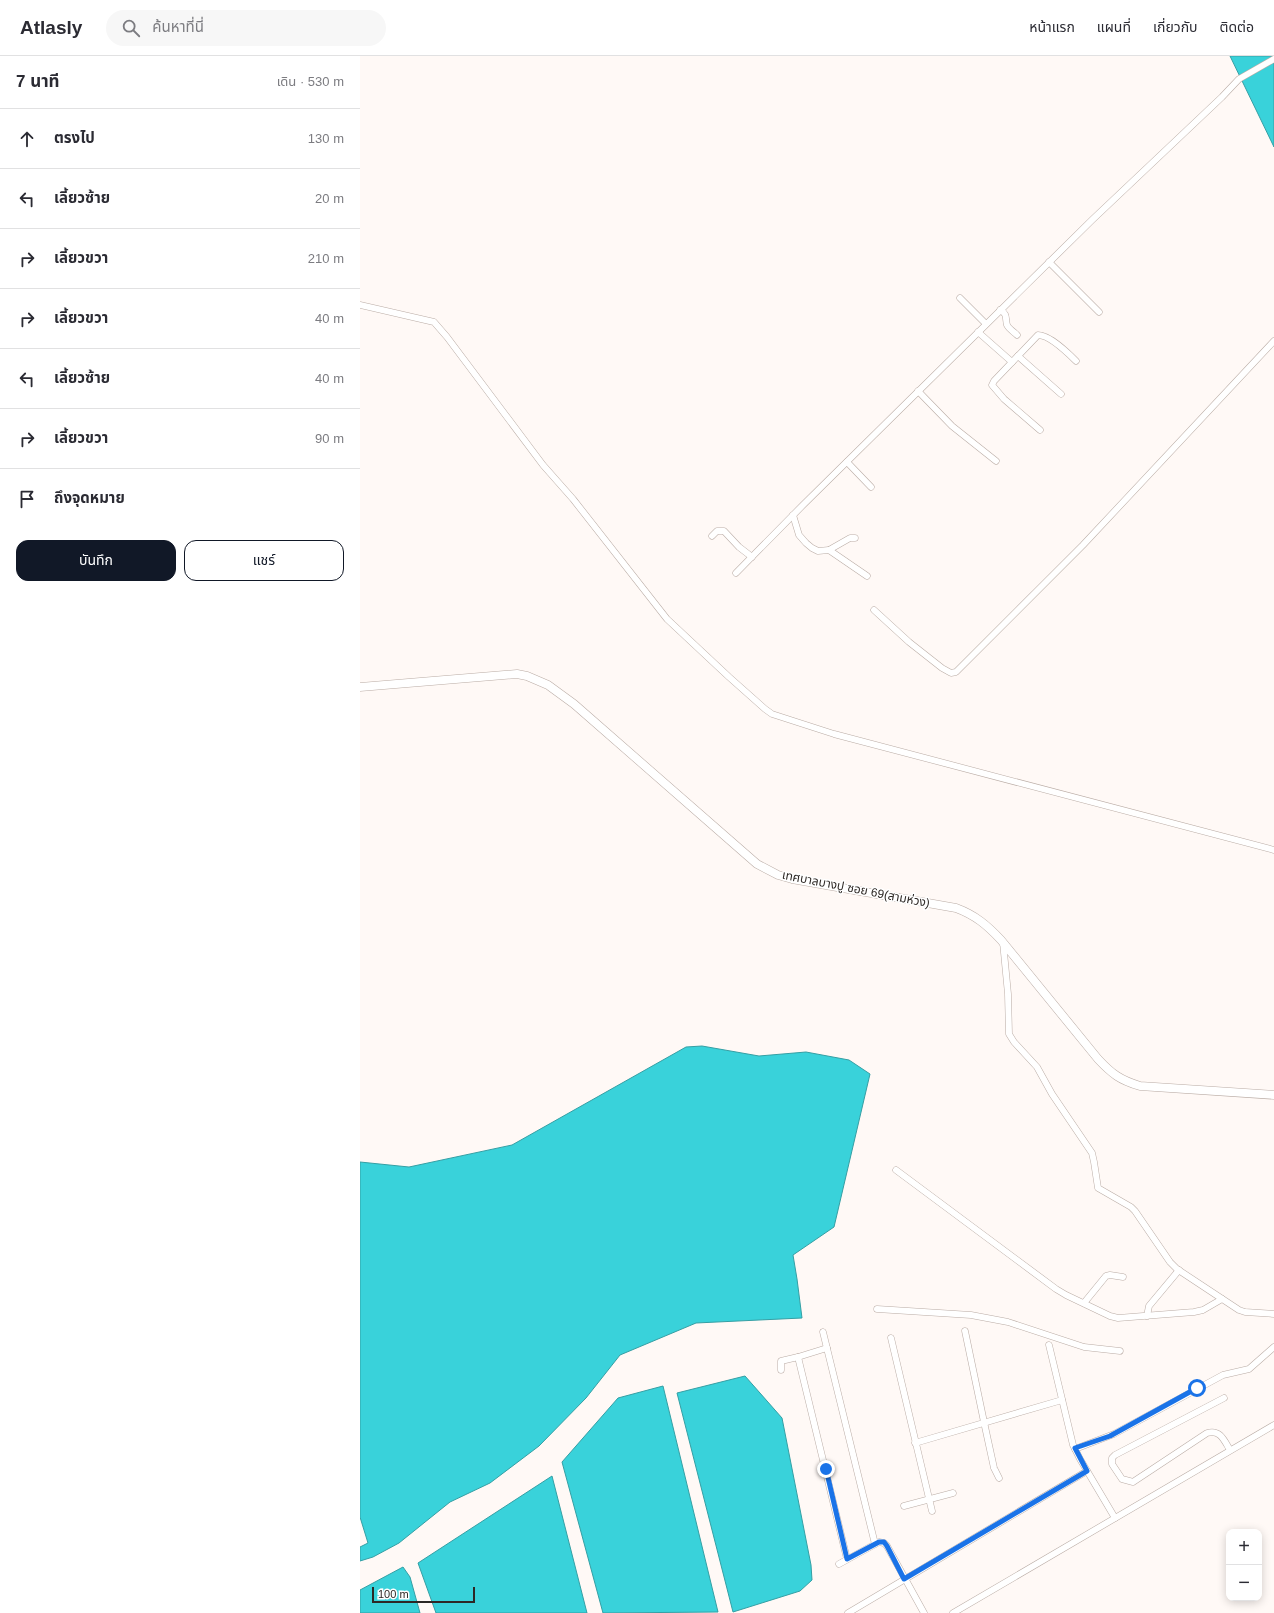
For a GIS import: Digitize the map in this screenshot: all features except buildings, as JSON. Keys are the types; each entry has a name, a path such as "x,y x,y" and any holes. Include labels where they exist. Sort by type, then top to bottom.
{"street":[{"path":"736,573 1000,310 1239,79 1274,59"},
{"path":"1049,262 1099,312"},
{"path":"960,298 986,324"},
{"path":"360,305 434,322 447,337 543,465 572,499 653,603 667,619 765,709 781,717 834,734 1274,850"},
{"path":"1000,310 1004,312 1007,317 1007,324 1009,328 1017,335"},
{"path":"978,332 1012,362"},
{"path":"1040,430 1004,399 992,385 1038,335 1059,346 1076,361"},
{"path":"874,610 937,665 946,671 956,672 1083,545 1274,341"},
{"path":"1018,356 1061,394"},
{"path":"918,391 952,426 996,461"},
{"path":"847,462 871,486"},
{"path":"793,515 799,535 812,548 818,551 829,550 850,538 856,538"},
{"path":"712,536 717,531 724,531 739,547 752,557"},
{"path":"829,550 867,576"},
{"name":"เทศบาลบางปู ซอย 69(สามห่วง)","path":"360,687 504,674 517,674 548,684 569,700 757,864 778,875 792,879 956,908 969,912 979,918 1003,942 1098,1059 1115,1076 1126,1082 1140,1086 1274,1095"},
{"path":"1003,942 1008,994 1008,1030 1011,1038 1037,1067 1052,1094 1092,1153 1098,1188 1131,1207 1170,1262 1179,1270 1222,1299 1245,1312 1274,1314"},
{"path":"896,1170 1056,1289 1114,1317 1198,1312 1222,1299"},
{"path":"1147,1316 1149,1306 1179,1270"},
{"path":"1084,1303 1106,1276 1110,1275 1123,1277"},
{"path":"877,1309 970,1315 1008,1322 1084,1347 1120,1351"},
{"path":"965,1331 994,1468 999,1478"},
{"path":"823,1332 875,1544"},
{"path":"890,1338 932,1511"},
{"path":"1049,1345 1075,1448 1115,1518"},
{"path":"1075,1448 1110,1436 1223,1375 1249,1370 1274,1347"},
{"path":"781,1370 781,1361 827,1348"},
{"path":"798,1357 847,1559"},
{"path":"1224,1398 1115,1455 1112,1458 1112,1464 1122,1479 1133,1482 1207,1433 1212,1432 1220,1435 1230,1450"},
{"path":"915,1443 1062,1400"},
{"path":"952,1613 1274,1425"},
{"path":"848,1613 1087,1471"},
{"path":"904,1506 953,1493"},
{"path":"839,1564 875,1544 882,1542 886,1544 924,1613"}],"water":[{"path":"1230,56 1273,56 1274,58 1274,147"},
{"path":"702,1046 759,1056 806,1052 849,1060 870,1074 834,1227 793,1255 802,1318 696,1323 620,1355 586,1398 539,1446 490,1483 450,1502 399,1543 373,1557 360,1561 360,1547 368,1543 360,1517 360,1162 409,1167 512,1145 686,1047"},
{"path":"745,1376 782,1418 811,1565 812,1580 800,1591 733,1612 677,1393"},
{"path":"663,1386 718,1612 603,1613 562,1462 618,1398"},
{"path":"552,1476 587,1613 436,1613 418,1563"},
{"path":"403,1567 410,1577 420,1613 360,1613 360,1590"}],"route":[{"path":"826,1469 847,1559 879,1542 884,1542 904,1579 1087,1471 1075,1448 1110,1436 1197,1388"}]}
